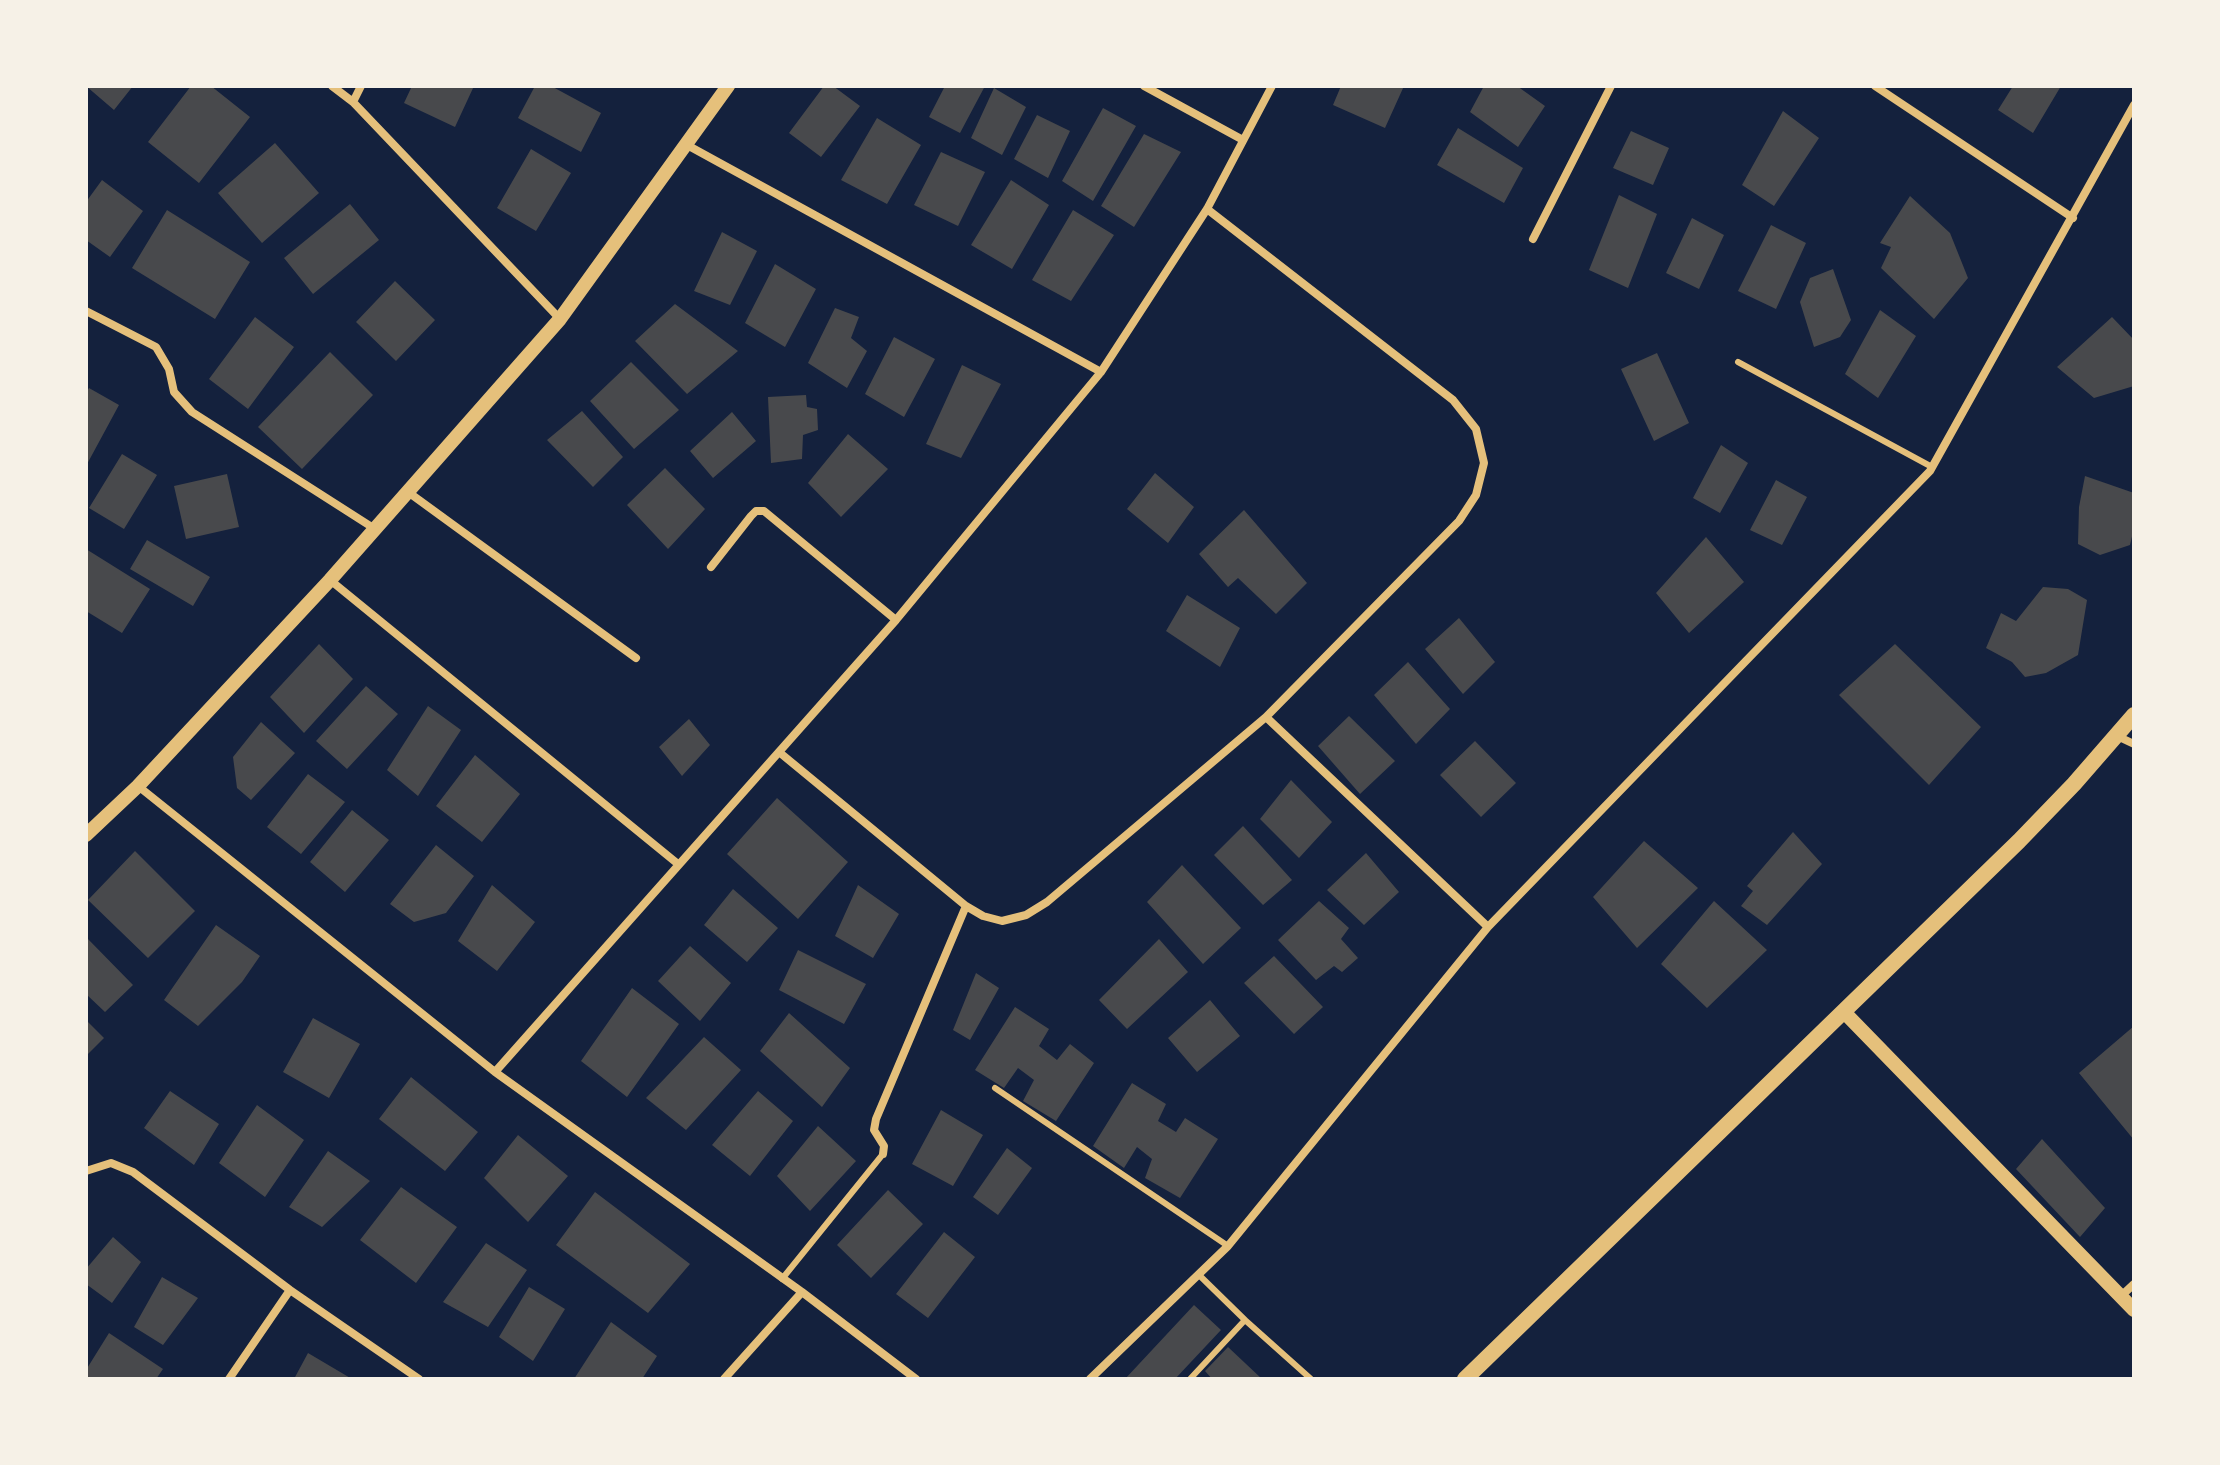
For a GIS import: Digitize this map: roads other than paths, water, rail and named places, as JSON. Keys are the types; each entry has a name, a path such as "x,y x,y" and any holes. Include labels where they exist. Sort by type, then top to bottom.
{"main road":[{"path":"1465,1379 2019,841 2134,715"}],"street":[{"path":"332,86 353,102 560,319"},
{"path":"353,102 361,86"},
{"path":"86,835 138,786 330,580 560,319 728,86"},
{"path":"1144,86 1243,140"},
{"path":"495,1072 896,620 1101,372 1207,209 1272,86"},
{"path":"1533,239 1611,86"},
{"path":"1875,86 2073,218"},
{"path":"1090,1379 1228,1246 1488,927 1932,467 2134,105"},
{"path":"687,145 1101,372"},
{"path":"779,752 966,906 983,916 1002,921 1026,915 1047,902 1266,717 1459,521 1476,495 1484,463 1476,429 1453,400 1207,209"},
{"path":"86,311 156,347 169,369 174,392 192,412 375,529"},
{"path":"408,492 636,658"},
{"path":"711,567 751,516 756,511 764,511 896,620"},
{"path":"330,580 678,864"},
{"path":"1266,717 1488,927"},
{"path":"2117,736 2134,744"},
{"path":"138,786 495,1072 802,1292 916,1379"},
{"path":"883,1154 884,1146 874,1130 876,1119 966,906"},
{"path":"1845,1013 2134,1310"},
{"path":"86,1171 111,1163 133,1172 290,1290 419,1379"},
{"path":"2120,1297 2134,1284"},
{"path":"229,1379 290,1290"},
{"path":"724,1379 802,1292"}],"lane":[{"path":"1738,362 1932,467"},
{"path":"995,1088 1228,1246"},
{"path":"782,1279 883,1154"},
{"path":"1198,1274 1311,1379"},
{"path":"1190,1379 1245,1320"}]}
